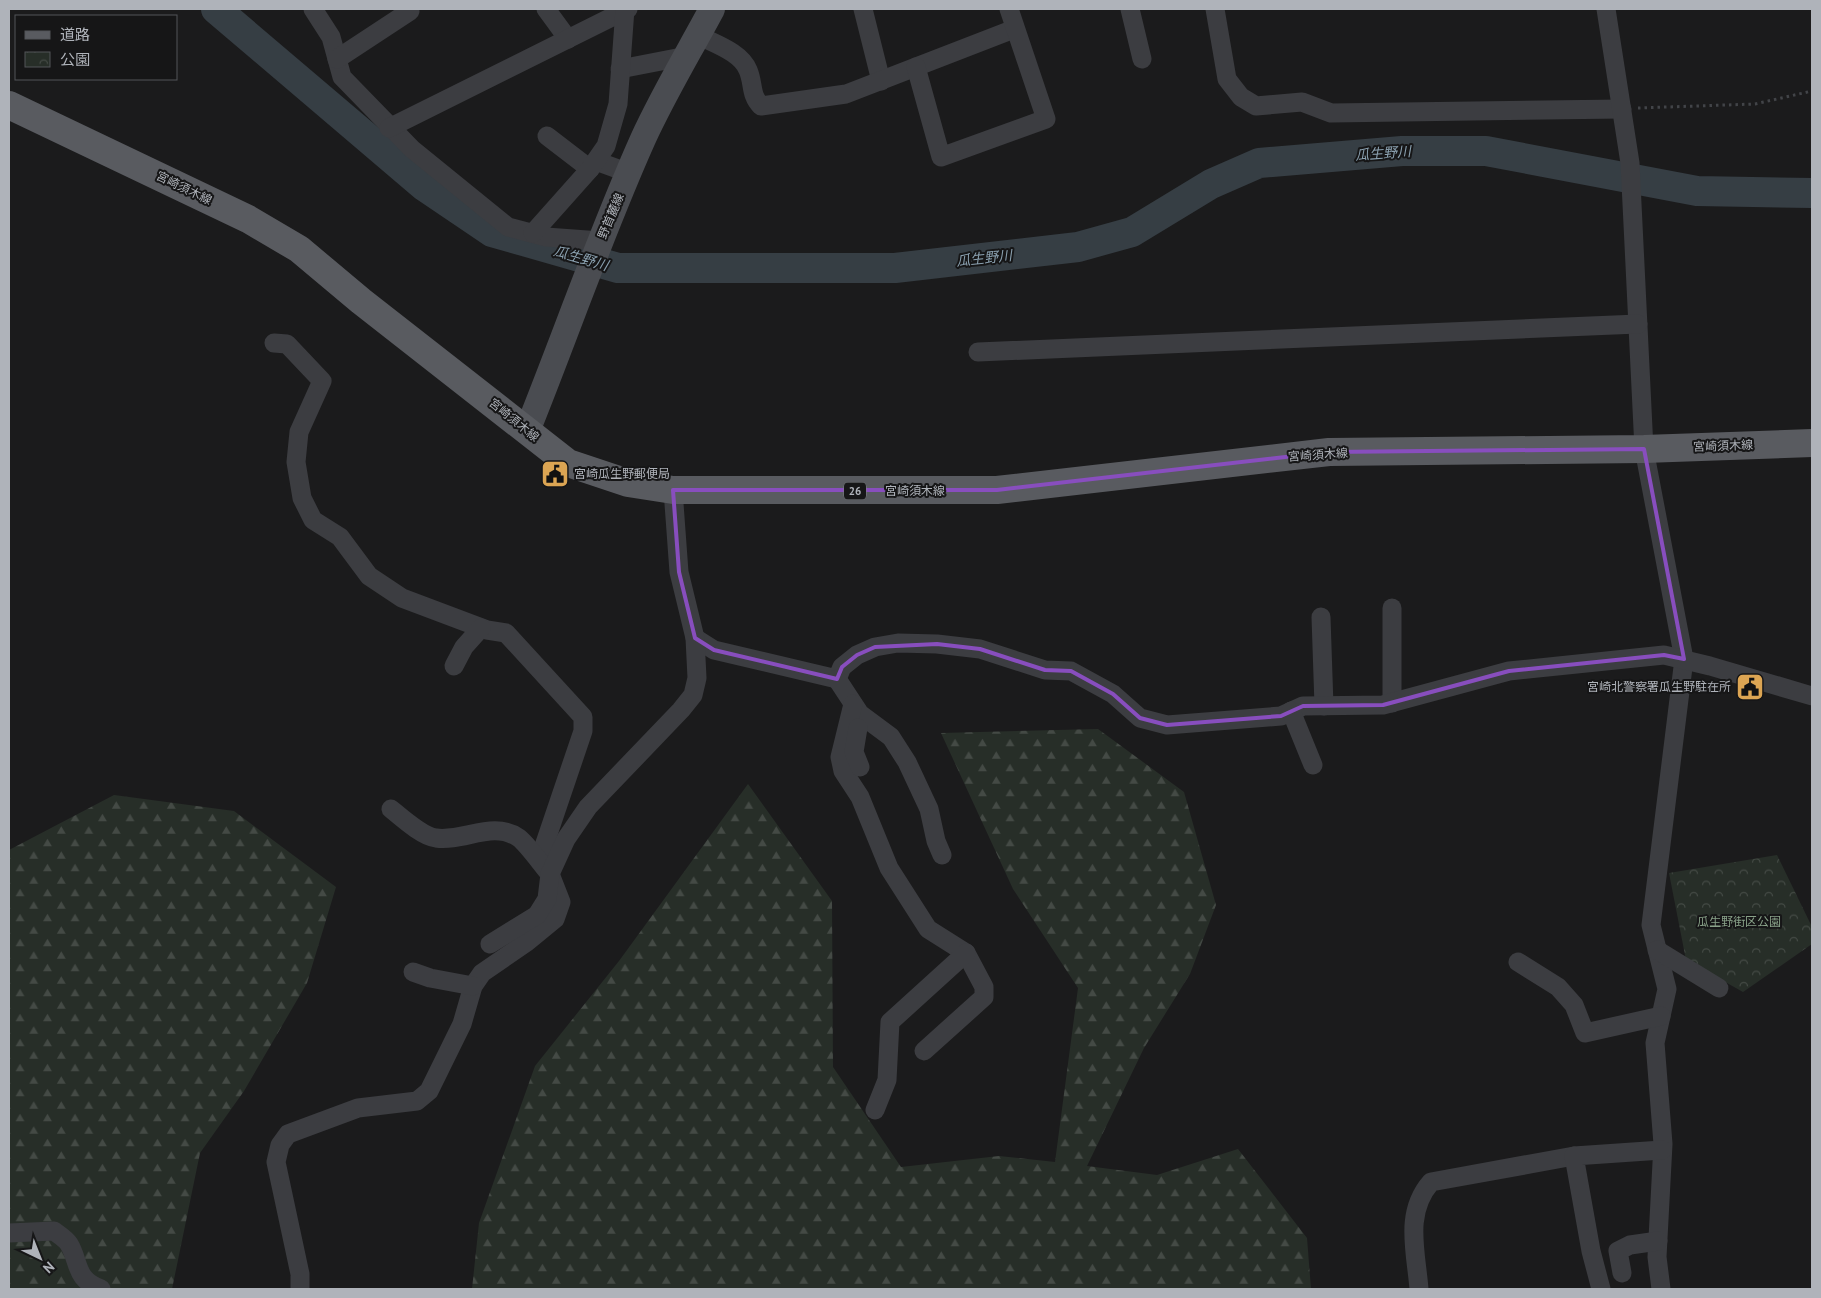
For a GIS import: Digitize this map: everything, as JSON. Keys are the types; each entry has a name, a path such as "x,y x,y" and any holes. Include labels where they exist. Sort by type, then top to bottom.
{"main road":[{"name":"野首麓線","path":"527,430 573,316 598,246 644,138 712,9"},
{"name":"宮崎須木線","path":"9,105 248,219 300,249 361,301 568,463 628,483 673,490 997,490 1329,452 1644,449 1812,444"}],"street":[{"path":"313,9 331,37 342,77 389,128 508,227 546,237 598,246"},
{"path":"546,9 568,39"},
{"path":"389,128 626,9"},
{"path":"533,234 593,165 606,146 618,104 626,9"},
{"path":"863,9 881,81"},
{"path":"916,67 941,157 1046,119 1014,29 1009,9"},
{"path":"1130,9 1142,59"},
{"path":"1215,9 1227,79 1240,97 1256,106 1302,102 1331,114 1622,109"},
{"path":"1606,9 1630,163 1644,449 1684,659 1651,926 1667,989 1655,1043 1662,1150 1657,1257 1661,1289"},
{"path":"337,59 410,11"},
{"path":"620,69 693,45 737,55 748,69 754,99 761,106 846,94 1014,29"},
{"path":"547,136 593,165 629,174"},
{"path":"978,352 1638,324"},
{"path":"274,343 287,344 322,382 298,432 296,462 302,498 313,520 340,537 370,576 402,598 481,628 506,633 582,717 583,731 544,846 550,874 561,902 555,919 527,942 482,973 473,986 462,1024 429,1091 417,1101 358,1108 288,1134 280,1145 276,1162 300,1274 300,1289"},
{"path":"490,944 537,915 547,900 550,874 566,839 588,807 681,710 693,695 696,678 695,638 679,572 673,490"},
{"path":"1392,608 1392,703"},
{"path":"1321,618 1324,706"},
{"path":"454,666 464,647 481,628"},
{"path":"695,638 714,650 837,679 857,709 891,737 907,762 929,809 936,841 942,855"},
{"path":"837,679 842,667 849,661 875,647 898,643 937,644 980,649 1045,670 1070,671 1112,694 1140,718 1167,725 1281,716 1303,706 1383,705 1510,671 1664,655 1812,696"},
{"path":"857,709 854,752 860,767"},
{"path":"857,709 840,756 843,771 860,797 889,868 928,929 966,953 984,987 984,997 924,1051"},
{"path":"1291,712 1313,765"},
{"path":"391,809 409,824 434,838 457,838 481,831 501,831 519,838 550,874"},
{"path":"1657,950 1719,988"},
{"path":"875,1110 887,1080 890,1022 966,953"},
{"path":"1518,962 1558,987 1574,1005 1585,1034 1661,1016"},
{"path":"413,972 430,978 473,986"},
{"path":"1419,1289 1413,1216 1420,1194 1430,1182 1574,1156 1662,1150"},
{"path":"1574,1156 1591,1251 1601,1289"},
{"path":"9,1233 54,1230 69,1244 78,1269 94,1286 101,1289"},
{"path":"1622,1273 1618,1251 1630,1244 1658,1240"},
{"path":"1591,1251 1594,1289"}],"path":[{"path":"1622,109 1755,104 1812,91"}],"highlighted area":[{"path":"1644,449 1684,659 1664,655 1509,671 1383,705 1303,706 1281,716 1167,725 1140,718 1113,694 1071,671 1045,670 980,649 937,644 875,647 857,655 842,667 837,679 714,650 695,638 679,572 673,490 997,490 1329,452"}],"green space":[{"path":"1098,729 1184,792 1216,905 1190,974 1144,1048 1087,1166 1157,1175 1238,1149 1307,1238 1311,1289 472,1289 479,1223 535,1066 619,961 748,784 832,901 833,1067 901,1167 999,1156 1055,1162 1078,988 1013,889 941,733"},
{"path":"114,795 234,811 336,887 307,983 244,1091 200,1153 172,1289 9,1289 9,850"},
{"name":"瓜生野街区公園","path":"1777,855 1812,927 1812,944 1743,992 1686,960 1669,873"}],"waterway":[{"name":"瓜生野川","path":"216,9 424,186 492,232 618,268 895,268 1078,247 1132,232 1211,184 1259,163 1402,151 1486,151 1697,191 1812,193"}],"place":[{"name":"宮崎瓜生野郵便局","path":"555,474"},
{"name":"宮崎北警察署瓜生野駐在所","path":"1750,687"}]}
